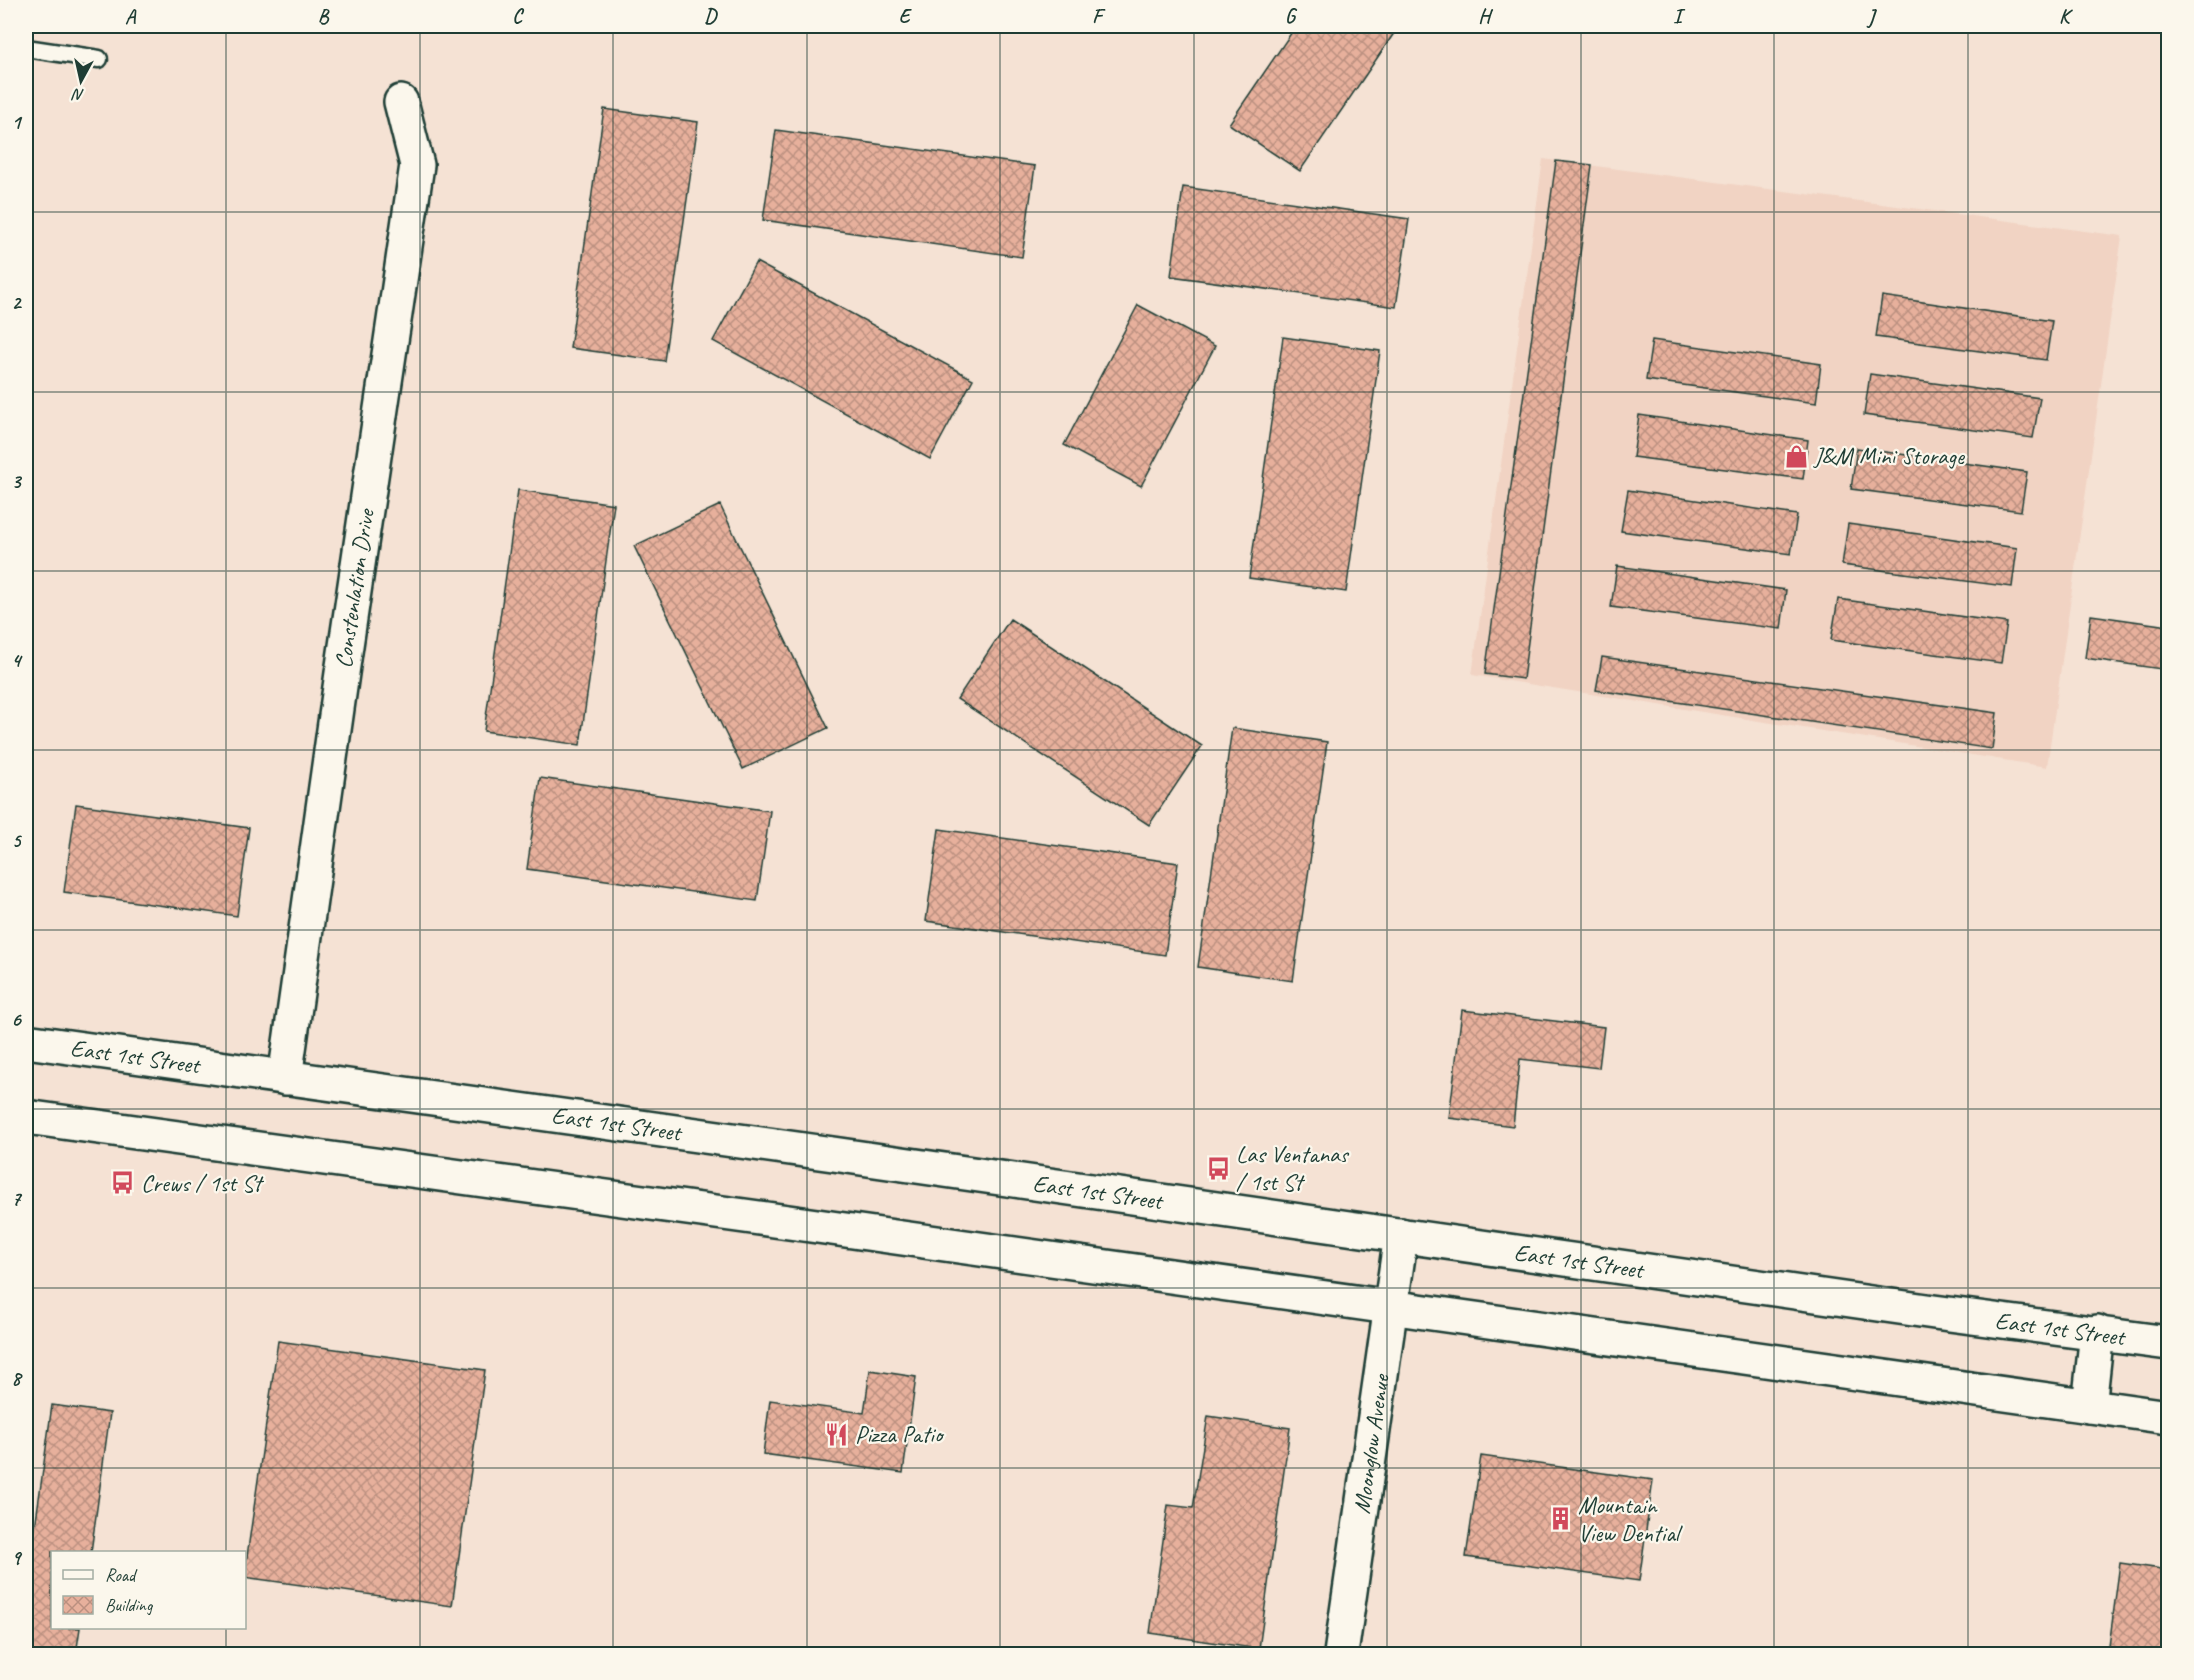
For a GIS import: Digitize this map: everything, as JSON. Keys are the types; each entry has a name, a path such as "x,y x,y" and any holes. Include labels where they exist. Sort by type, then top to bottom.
{"main road":[{"name":"Constenlation Drive","path":"285,1078 344,655 417,165 401,102"},
{"name":"East 1st Street","path":"26,1041 845,1155 1910,1309 2169,1343"},
{"path":"26,1118 792,1222 2169,1417"},
{"name":"Moonglow Avenue","path":"1341,1654 1401,1235"},
{"path":"2089,1406 2097,1332"}],"lane":[{"path":"26,48 99,59"}],"shaded area":[{"name":"J&M Mini Storage","path":"1543,159 2122,236 2047,767 1472,675"}],"building":[{"path":"1296,26 1399,26 1300,171 1229,124"},
{"path":"604,109 698,122 664,361 570,348"},
{"path":"776,130 1035,166 1022,257 763,220"},
{"path":"1556,161 1592,165 1523,679 1485,674"},
{"path":"1183,187 1409,219 1396,307 1171,276"},
{"path":"756,262 973,379 930,459 713,341"},
{"path":"1882,296 2052,321 2046,360 1876,337"},
{"path":"1138,305 1215,346 1141,486 1064,445"},
{"path":"1283,337 1380,351 1346,592 1249,578"},
{"path":"1652,340 1821,364 1816,403 1646,380"},
{"path":"1870,374 2040,398 2033,438 1864,415"},
{"path":"1639,415 1808,440 1803,479 1633,457"},
{"path":"1857,448 2027,472 2021,511 1851,489"},
{"path":"518,490 614,504 580,745 484,731"},
{"path":"1628,490 1797,515 1791,554 1621,531"},
{"path":"720,505 828,728 743,769 634,546"},
{"path":"1848,524 2017,548 2012,587 1842,565"},
{"path":"1617,566 1786,590 1781,629 1611,607"},
{"path":"1838,599 2007,623 2001,663 1831,640"},
{"path":"2091,615 2168,626 2168,670 2085,658"},
{"path":"1010,619 1202,746 1149,825 957,699"},
{"path":"1602,657 1997,713 1992,749 1596,690"},
{"path":"1232,728 1327,742 1293,981 1198,967"},
{"path":"540,778 770,811 757,901 527,869"},
{"path":"76,804 249,828 237,916 64,892"},
{"path":"939,829 1178,863 1165,955 926,921"},
{"path":"1462,1010 1604,1027 1599,1068 1520,1059 1513,1126 1449,1118"},
{"path":"278,1341 485,1370 452,1606 246,1577 246,1563"},
{"name":"Pizza Patio","path":"870,1370 916,1377 903,1473 763,1454 770,1400 864,1413"},
{"path":"52,1405 110,1413 91,1551 51,1551 51,1629 80,1629 76,1654 26,1654 26,1592"},
{"path":"1208,1416 1290,1428 1259,1649 1150,1633 1168,1505 1193,1508"},
{"name":"Mountain View Dential","path":"1481,1456 1653,1480 1639,1581 1466,1557"},
{"path":"2120,1563 2168,1570 2168,1654 2108,1654"}],"place":[{"name":"J&M Mini Storage","path":"1796,456"},
{"name":"Las Ventanas / 1st St","path":"1218,1168"},
{"name":"Crews / 1st St","path":"123,1183"},
{"name":"Pizza Patio","path":"837,1434"},
{"name":"Mountain View Dential","path":"1560,1519"}]}
